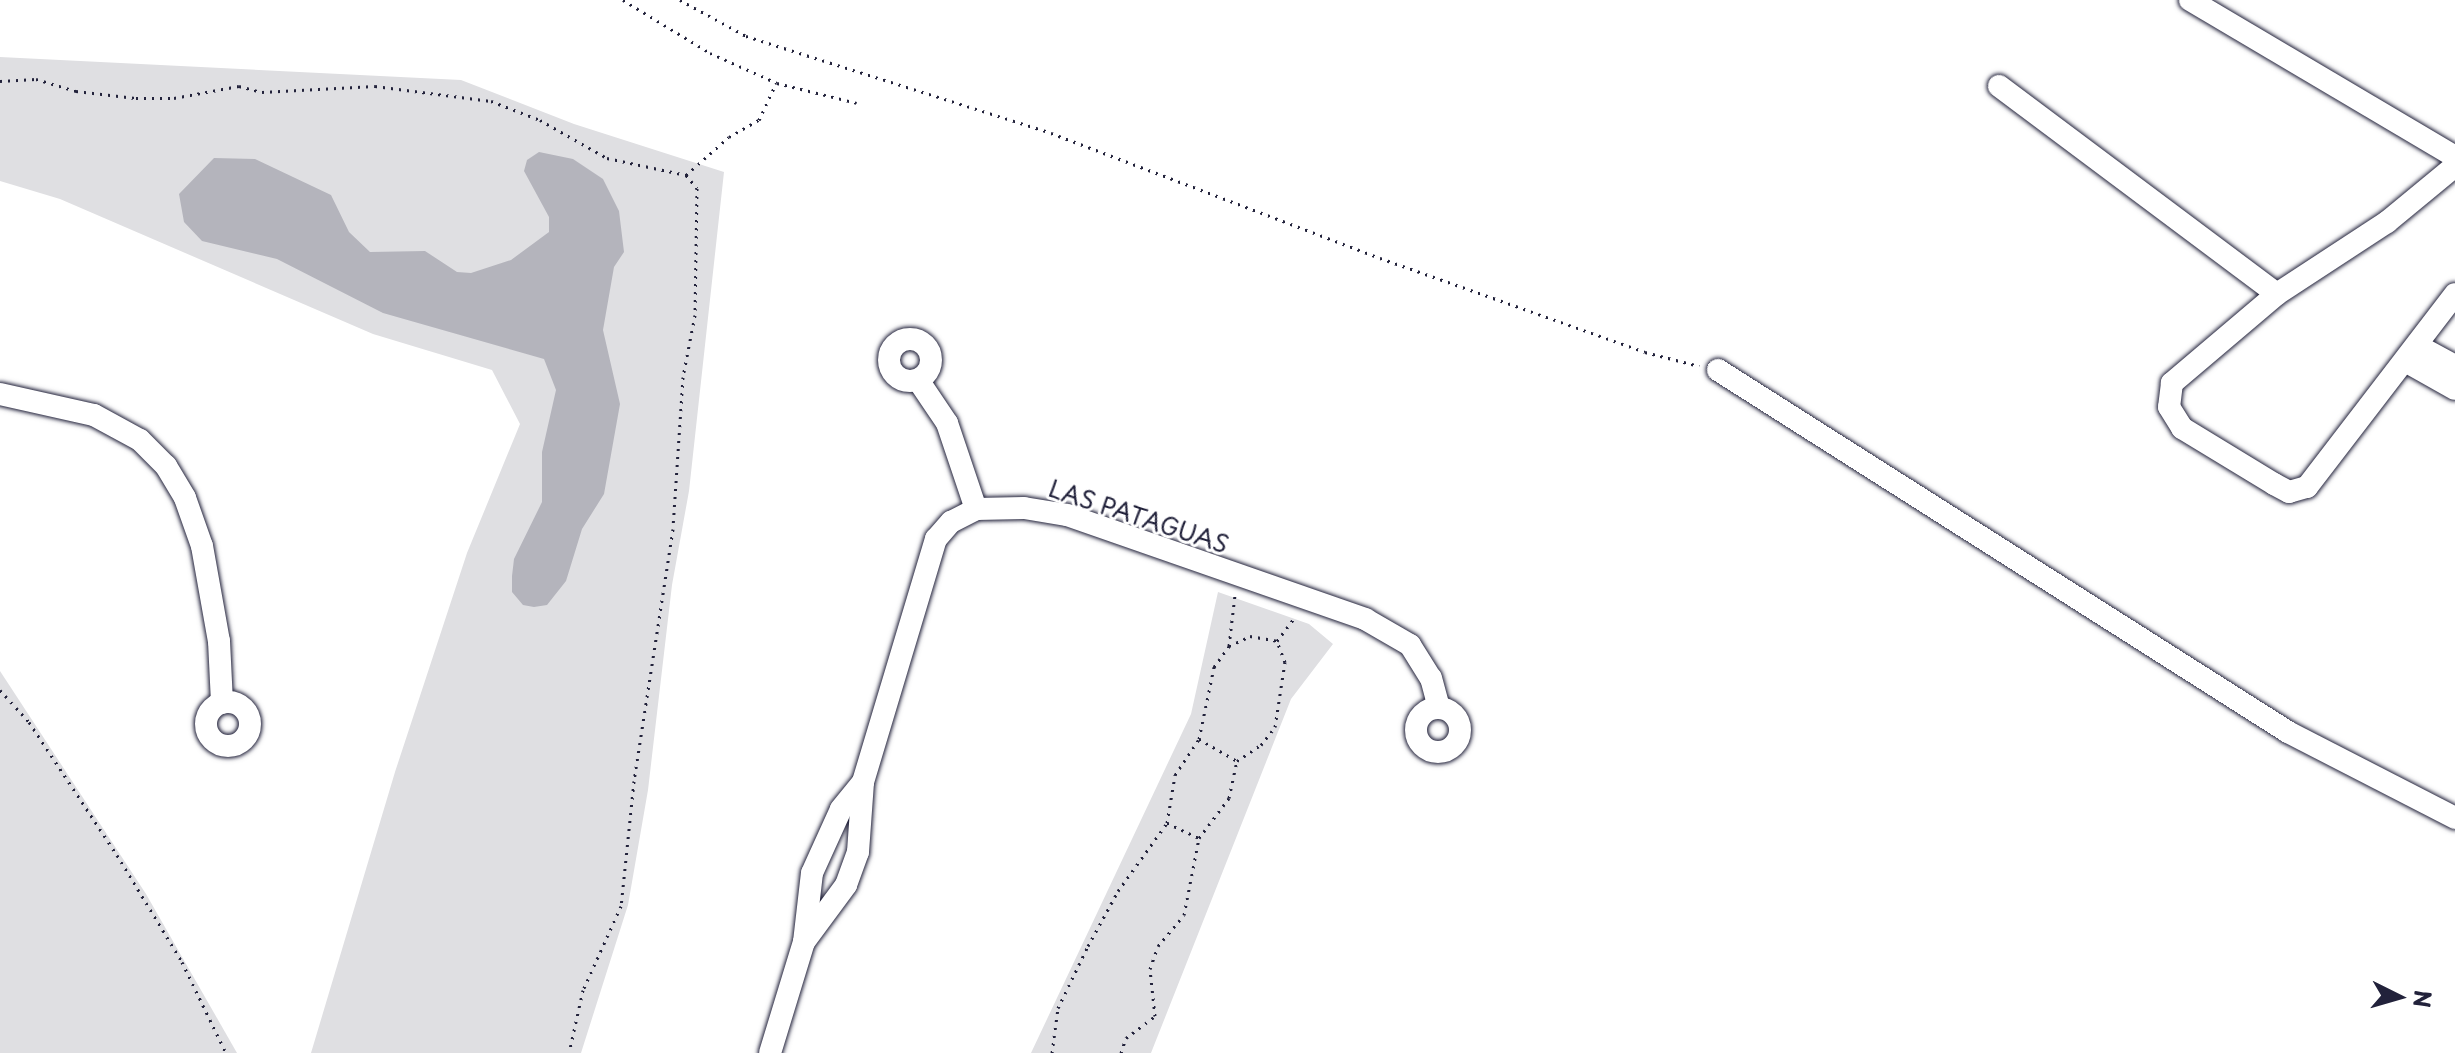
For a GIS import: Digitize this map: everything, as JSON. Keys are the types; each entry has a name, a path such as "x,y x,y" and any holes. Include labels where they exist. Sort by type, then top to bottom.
{"street":[{"path":"2190,0 2455,157"},
{"path":"1999,86 2277,294"},
{"path":"2455,166 2387,222 2277,294 2172,383 2169,407 2182,428 2289,492 2307,487 2455,294"},
{"path":"2412,353 2455,366"},
{"path":"2412,353 2455,389"},
{"path":"1718,370 2288,732 2455,818"},
{"path":"804,942 846,885 862,829 863,782 936,539 951,522 976,509 947,423 918,380"},
{"path":"0,394 101,419 140,440 166,466 185,498 202,546 219,641 222,703"},
{"name":"LAS PATAGUAS","path":"976,509 1058,512 1365,619 1410,645 1431,678 1439,708"},
{"path":"770,1053 804,942 805,907 824,840 863,782"}],"path":[{"path":"623,0 710,53 777,83 857,103"},
{"path":"680,0 746,36 1051,133 1645,352 1718,370"},
{"path":"0,81 36,79 76,91 136,98 174,98 239,86 262,92 375,86 491,101 540,120 607,158 686,175 697,188 700,217 673,529 634,781 621,906 583,990 569,1053"},
{"path":"686,175 729,137 759,120 777,83"},
{"path":"1229,646 1228,620 1240,576"},
{"path":"1277,641 1294,622 1302,597"},
{"path":"1054,1052 1058,1008 1088,946 1118,891 1167,823 1175,775 1199,739 1214,667 1229,646 1250,636 1277,641"},
{"path":"1121,1053 1126,1038 1155,1016 1150,969 1158,946 1184,915 1199,838 1229,798 1237,761 1261,745 1275,727 1285,662 1277,641"},
{"path":"0,690 29,722 117,855 182,962 226,1053"},
{"path":"1199,739 1237,761"},
{"path":"1167,823 1199,838"}],"shaded area":[{"path":"0,57 461,80 574,124 724,172 689,491 672,585 648,790 628,905 581,1053 311,1053 395,772 467,553 520,424 492,370 373,334 60,199 0,181"},
{"path":"539,152 573,159 603,179 619,211 624,252 614,267 603,330 620,404 604,494 582,529 566,581 547,605 534,607 523,605 512,592 512,576 514,559 542,502 542,452 556,390 544,359 383,313 277,259 202,241 184,222 179,194 214,158 255,159 331,195 349,232 370,252 425,251 457,272 471,273 511,260 549,232 549,217 524,171 527,160"},
{"path":"1218,592 1309,624 1333,644 1291,699 1151,1053 1031,1053 1191,714"},
{"path":"0,671 146,894 237,1053 0,1053"}]}
